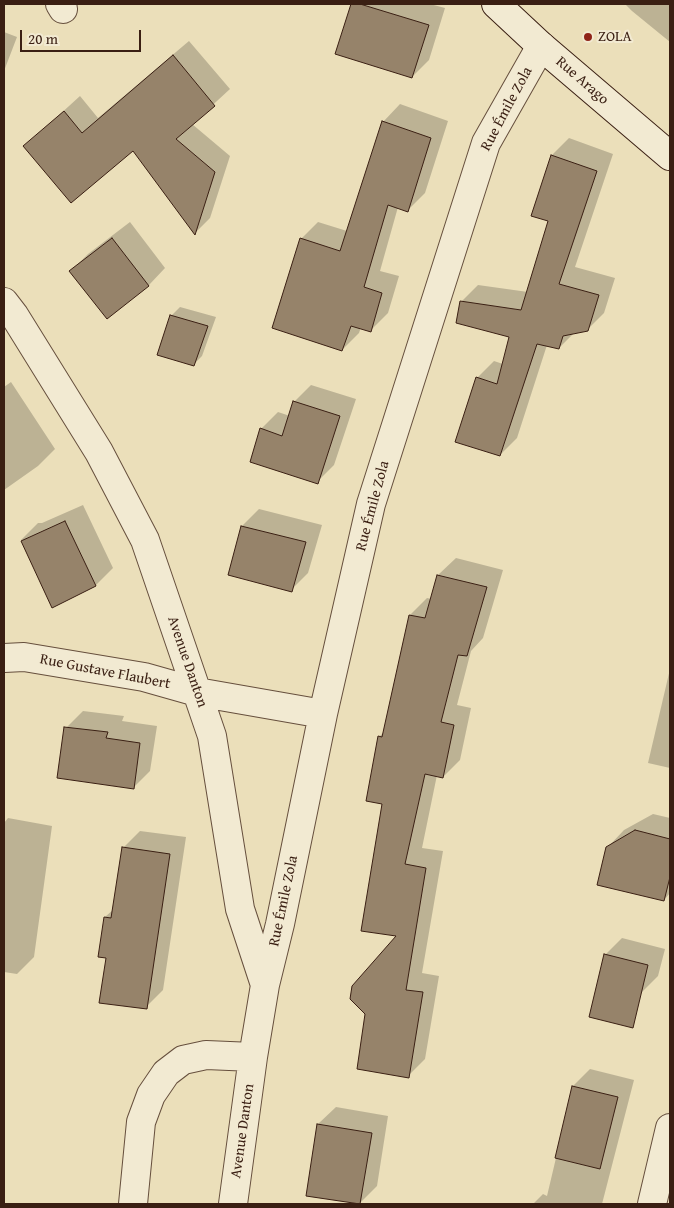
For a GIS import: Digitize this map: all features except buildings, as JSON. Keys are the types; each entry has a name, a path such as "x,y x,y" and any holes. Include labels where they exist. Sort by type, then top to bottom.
{"street":[{"name":"Rue Arago","path":"496,4 541,46 670,156"},
{"name":"Rue Émile Zola","path":"265,985 280,924 323,714 371,504 486,142 541,46"},
{"name":"Avenue Danton","path":"4,302 99,452 145,540 212,736 240,910 265,985 233,1204"},
{"name":"Rue Gustave Flaubert","path":"4,658 24,657 144,676 197,692 323,714"},
{"path":"133,1204 141,1122 151,1095 166,1073 183,1060 206,1055 253,1058"},
{"path":"652,1204 670,1128"}],"place":[{"name":"ZOLA","path":"588,37"}]}
